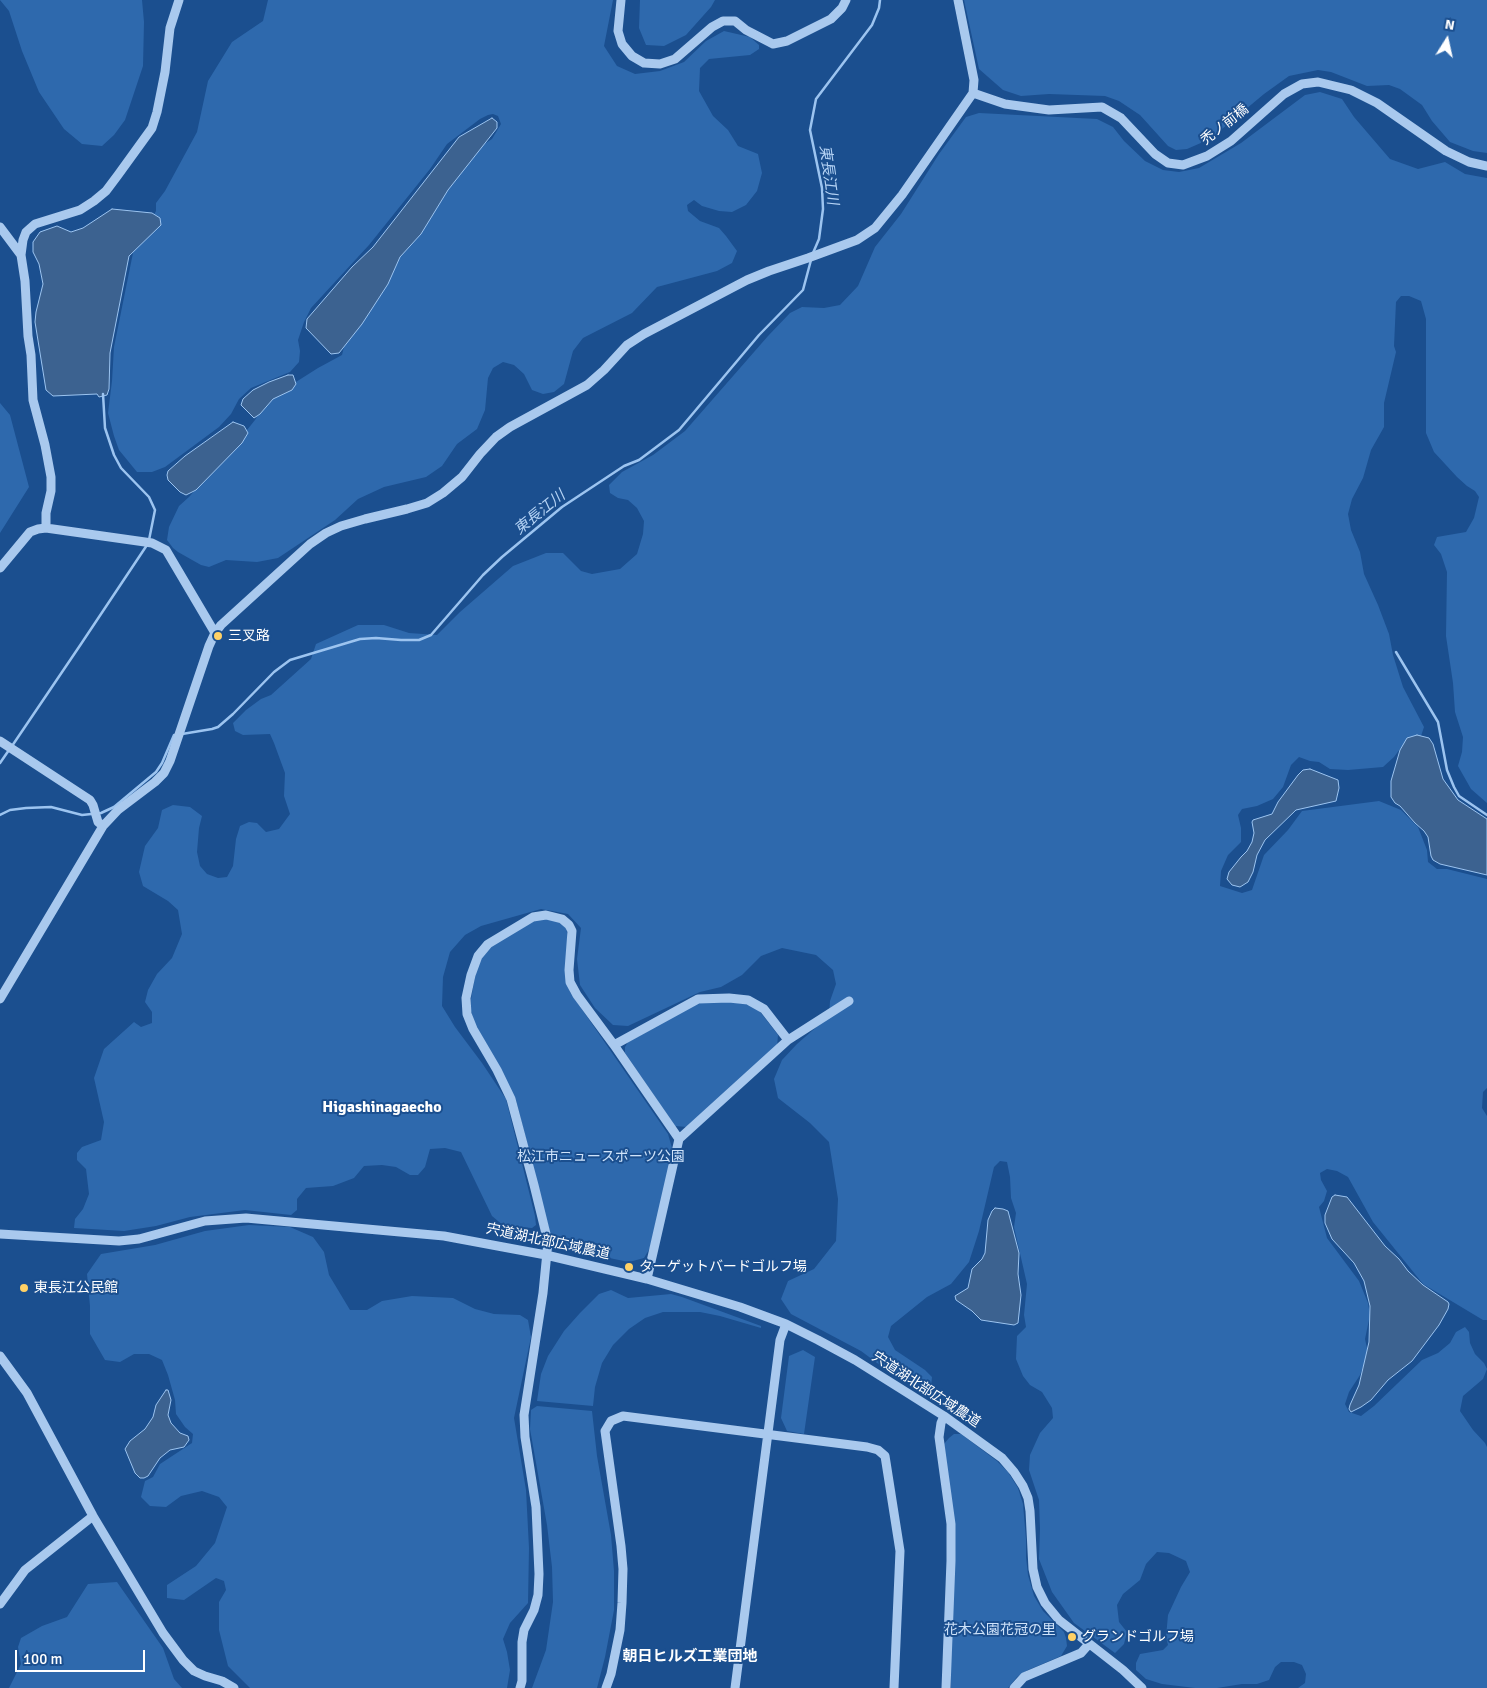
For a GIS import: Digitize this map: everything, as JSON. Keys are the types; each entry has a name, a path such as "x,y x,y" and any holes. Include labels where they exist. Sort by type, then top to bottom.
{"street":[{"path":"46,528 51,477 46,445 33,400 32,364 21,255 23,240 26,232 34,224 80,210 106,191 152,128 165,72 170,28 179,0"},
{"path":"621,0 618,30 622,44 632,56 644,63 660,64 675,58 712,27 723,21 734,21 746,30 773,44 788,41 831,19 842,8 846,0"},
{"path":"0,999 103,826 118,810 164,773 170,761 215,633 228,618 310,544 326,533 365,518 408,510 427,503 443,493 462,477 480,454 496,438 517,423 586,385 604,370 627,345 644,334 747,280 857,240 875,228 902,196 973,93 974,80 958,0"},
{"name":"禿ノ前橋","path":"973,93 1005,104 1049,110 1102,107 1121,118 1155,154 1168,162 1184,165 1207,156 1231,140 1284,94 1302,84 1318,82 1351,90 1377,103 1446,151 1469,162 1487,166"},
{"path":"0,227 21,255"},
{"path":"0,568 30,532 46,528 152,544 166,550 215,633"},
{"path":"0,741 90,800 94,805 98,822 103,826"},
{"path":"520,1688 522,1681 522,1642 524,1630 534,1610 538,1595 536,1508 525,1438 524,1415 543,1293 548,1242 511,1098 473,1029 467,1014 466,998 471,975 478,956 488,944 533,917 546,915 562,919 569,925 572,931 568,970 570,982 577,995 614,1045 678,1139"},
{"path":"614,1045 698,998 748,1000 764,1009 788,1040"},
{"path":"647,1279 678,1139 788,1040 849,1001"},
{"name":"宍道湖北部広域農道","path":"0,1234 119,1241 139,1239 205,1221 246,1218 444,1236 546,1255 647,1279 786,1324 855,1360 944,1416 1002,1458 1023,1486 1030,1512 1032,1560 1037,1587 1045,1603 1059,1620 1123,1670 1142,1688"},
{"path":"735,1688 780,1340 786,1324"},
{"path":"0,1356 28,1393 92,1516 163,1633 194,1672 222,1681 234,1688"},
{"path":"606,1688 620,1630 623,1569 605,1431 615,1418 623,1416 868,1447 878,1450 885,1456 900,1551 894,1688"},
{"path":"944,1416 939,1437 951,1533 946,1688"},
{"path":"0,1604 26,1570 92,1516"},
{"path":"1014,1688 1024,1677 1081,1653 1089,1644"}],"green space":[{"path":"0,0 142,0 144,22 143,66 125,120 114,135 102,146 82,144 64,129 39,92 22,51 9,11"},
{"path":"268,0 613,0 604,46 617,66 635,74 660,71 684,62 706,41 724,31 750,37 759,45 759,49 750,55 709,59 700,68 699,91 713,116 728,130 738,146 758,154 762,173 757,191 746,205 732,212 719,211 702,206 694,200 687,205 688,211 700,221 719,228 726,236 737,251 732,263 717,271 657,287 632,313 583,338 573,351 564,384 554,392 543,394 532,390 524,374 514,365 503,362 493,368 488,378 485,410 477,429 457,444 442,466 426,477 384,487 358,499 335,520 278,558 257,562 226,560 209,567 201,565 178,552 167,540 169,527 179,506 239,440 263,407 288,387 342,355 346,339 401,253 472,152 492,139 501,124 498,116 488,115 447,144 430,169 369,245 311,308 298,340 299,362 290,372 251,388 239,399 231,414 219,427 165,467 152,472 137,472 119,450 108,413 114,347 135,243 145,231 156,211 156,203 165,191 197,132 208,81 232,42 263,21"},
{"path":"640,0 715,0 686,35 664,46 646,45 639,28"},
{"path":"964,0 1487,0 1487,153 1473,151 1450,142 1432,121 1422,105 1400,89 1389,85 1367,86 1331,72 1318,70 1289,76 1264,94 1210,139 1187,149 1176,150 1168,146 1140,115 1119,101 1105,96 1049,94 1021,96 1003,90 979,69"},
{"path":"1320,92 1342,99 1354,117 1390,159 1418,169 1445,162 1465,174 1487,178 1487,803 1471,789 1458,766 1462,752 1463,737 1455,712 1446,636 1447,572 1441,554 1434,545 1437,537 1466,532 1474,518 1479,497 1434,452 1426,433 1426,319 1421,301 1409,296 1401,296 1396,302 1394,346 1396,352 1384,403 1384,427 1371,450 1363,478 1352,499 1348,514 1351,530 1360,552 1364,574 1389,634 1403,687 1424,727 1421,736 1408,738 1394,757 1383,767 1348,770 1330,769 1319,762 1299,757 1291,765 1283,787 1273,799 1257,806 1242,809 1238,815 1241,828 1241,842 1228,855 1221,871 1220,886 1242,893 1252,890 1264,855 1288,830 1302,811 1379,801 1401,810 1418,827 1427,850 1428,862 1437,869 1447,869 1487,879 1487,1088 1483,1092 1482,1108 1487,1116 1487,1320 1483,1320 1423,1284 1373,1222 1348,1177 1337,1171 1327,1169 1320,1173 1321,1180 1327,1191 1324,1201 1319,1207 1327,1238 1359,1281 1368,1303 1370,1315 1365,1339 1368,1353 1360,1375 1349,1392 1345,1404 1349,1412 1361,1416 1422,1360 1438,1353 1450,1343 1456,1332 1465,1327 1469,1332 1470,1343 1475,1354 1487,1369 1483,1379 1463,1396 1460,1411 1487,1447 1487,1688 1298,1688 1305,1683 1306,1674 1302,1665 1294,1662 1281,1662 1275,1667 1269,1680 1257,1684 1195,1688 1162,1684 1146,1679 1136,1670 1136,1663 1140,1654 1163,1650 1168,1645 1166,1637 1168,1615 1190,1572 1186,1561 1169,1553 1157,1552 1146,1564 1140,1580 1123,1594 1117,1605 1119,1622 1127,1632 1124,1644 1115,1653 1074,1623 1052,1592 1039,1559 1039,1500 1029,1470 1030,1455 1040,1433 1053,1418 1052,1408 1042,1392 1030,1385 1023,1376 1016,1359 1017,1336 1026,1327 1024,1315 1027,1284 1014,1227 1016,1213 1011,1198 1007,1162 1000,1161 994,1167 979,1231 969,1262 951,1284 927,1297 891,1326 888,1337 895,1350 925,1370 932,1377 931,1387 924,1391 892,1374 861,1351 791,1314 781,1299 788,1281 814,1269 836,1241 838,1199 829,1142 810,1123 778,1098 774,1079 782,1060 829,1016 830,1001 836,984 833,970 816,955 782,948 761,956 742,975 721,987 700,992 628,1026 613,1025 595,1008 580,985 577,959 581,928 568,914 541,909 481,926 465,935 450,952 443,977 442,1006 506,1099 535,1216 536,1225 532,1228 504,1226 492,1216 461,1152 445,1148 430,1149 425,1167 418,1175 410,1175 396,1167 382,1165 364,1166 354,1178 333,1186 306,1188 297,1199 297,1210 291,1215 245,1210 190,1217 156,1226 124,1231 74,1228 75,1219 83,1209 89,1194 86,1169 77,1160 77,1153 82,1147 101,1140 104,1122 94,1078 104,1049 134,1022 141,1027 152,1023 152,1012 145,1002 148,990 157,974 172,958 182,934 178,910 168,901 143,886 139,872 145,846 158,828 162,810 173,805 190,807 202,816 197,852 200,866 207,874 218,878 227,877 233,866 236,839 240,826 249,822 257,823 266,832 279,829 290,814 284,796 285,773 274,743 270,734 243,735 235,731 233,723 246,710 261,699 271,695 311,659 316,644 358,625 384,625 409,633 437,635 460,612 513,566 546,553 563,553 581,571 592,574 620,569 637,554 643,534 644,521 637,508 628,500 618,498 610,493 609,485 622,472 653,455 685,431 790,313 802,307 824,308 840,305 858,286 875,247 901,214 939,154 966,117 979,113 1097,119 1113,127 1124,141 1145,161 1163,170 1179,172 1199,168 1241,143 1305,95"},
{"path":"0,403 10,415 29,487 0,533"},
{"name":"松江市ニュースポーツ公園","path":"541,918 558,920 566,928 570,992 668,1134 672,1148 669,1167 650,1248 644,1258 629,1262 614,1259 568,1248 555,1242 551,1237 516,1100 474,1023 471,999 477,966 485,951 492,944"},
{"name":"松江市ニュースポーツ公園","path":"724,1001 753,1005 778,1035 777,1047 687,1127 675,1126 625,1053 625,1047 628,1042 697,1003"},
{"path":"249,1225 290,1227 313,1237 324,1252 329,1275 350,1310 367,1310 382,1301 412,1296 453,1298 475,1309 494,1314 520,1315 528,1320 531,1337 514,1418 526,1490 529,1548 528,1603 510,1623 503,1639 510,1670 507,1688 250,1688 228,1666 219,1630 219,1602 226,1590 224,1581 216,1578 184,1600 167,1598 167,1585 196,1566 215,1543 227,1507 219,1497 202,1491 181,1496 166,1507 150,1506 141,1497 145,1481 153,1477 160,1464 192,1443 193,1434 185,1427 176,1414 175,1400 162,1360 149,1354 134,1354 120,1362 105,1360 90,1334 87,1274 101,1254 155,1245 205,1231"},
{"path":"611,1290 628,1298 671,1294 761,1326 761,1328 700,1312 663,1312 645,1318 629,1329 613,1345 602,1363 595,1387 593,1406 537,1401 541,1374 548,1356 564,1331 599,1294"},
{"path":"803,1350 815,1357 804,1434 787,1431 781,1418 789,1356"},
{"path":"537,1406 592,1411 597,1456 611,1535 614,1571 614,1610 597,1688 532,1688 546,1650 553,1602 552,1567 547,1525 530,1429 531,1410"},
{"name":"花木公園花冠の里","path":"954,1434 961,1434 997,1461 1008,1472 1018,1488 1023,1504 1028,1575 1034,1596 1043,1611 1064,1632 1066,1638 1067,1646 1061,1656 1028,1670 1017,1677 1008,1688 951,1688 953,1609 944,1444"},
{"path":"117,1582 163,1648 174,1679 182,1688 9,1688 21,1664 18,1647 21,1638 42,1626 67,1617 88,1584"}],"shaded area":[{"path":"492,118 497,122 497,128 448,190 421,234 400,257 388,284 362,324 339,353 331,354 306,328 307,319 352,267 373,247 459,137"},
{"path":"112,209 152,213 160,218 161,225 129,256 110,353 109,389 107,395 99,397 97,394 53,396 46,390 35,322 43,284 39,264 33,252 33,242 40,232 57,226 71,232 83,228"},
{"path":"288,375 293,375 296,384 292,390 273,399 254,418 241,405 243,399 253,390"},
{"path":"233,422 244,426 248,433 242,443 196,490 186,495 180,492 168,480 168,471 185,456"},
{"path":"1417,735 1429,738 1433,744 1443,779 1458,800 1487,819 1487,875 1440,864 1433,860 1428,837 1424,831 1391,797 1391,781 1400,750 1407,738"},
{"path":"1310,769 1338,780 1339,788 1336,801 1296,810 1265,840 1257,855 1253,872 1248,882 1240,887 1232,885 1227,879 1229,872 1247,851 1252,842 1254,833 1253,820 1272,814 1278,802 1298,775 1303,770"},
{"path":"1335,1195 1347,1197 1385,1246 1399,1259 1408,1271 1423,1285 1449,1304 1439,1325 1412,1361 1388,1380 1371,1400 1351,1412 1349,1409 1350,1405 1359,1385 1369,1342 1370,1306 1364,1281 1354,1263 1332,1239 1325,1223 1325,1215 1332,1197"},
{"path":"995,1208 1008,1211 1019,1253 1018,1274 1021,1295 1018,1323 1014,1325 981,1320 956,1300 955,1296 968,1288 972,1269 985,1253 988,1220"},
{"path":"166,1390 168,1390 171,1400 168,1415 171,1423 180,1433 188,1436 189,1440 184,1447 170,1450 160,1458 148,1476 140,1478 135,1473 125,1449 130,1441 145,1429 153,1417 156,1405"}],"waterway":[{"name":"東長江川","path":"813,253 819,239 823,209 822,188 810,130 816,99 872,25 880,0"},
{"name":"東長江川","path":"182,734 218,727 274,672 290,660 360,639 419,640 431,635 483,575 562,507 624,466 639,460 679,430 759,335 803,290 811,260"},
{"path":"103,394 105,428 114,455 121,468 149,497 155,510 149,540"},
{"path":"12,746 147,545"},
{"path":"1396,652 1438,722 1447,770 1459,796 1487,815"},
{"name":"東長江川","path":"0,815 10,810 51,807 82,815 101,813 114,807 156,772 174,735 177,735"},
{"path":"0,763 9,750"}],"place":[{"name":"三叉路","path":"218,636"},
{"name":"ターゲットバードゴルフ場","path":"629,1267"},
{"name":"東長江公民館","path":"24,1288"},
{"name":"グランドゴルフ場","path":"1072,1637"}],"district":[{"name":"Higashinagaecho","path":"382,1108"},
{"name":"朝日ヒルズ工業団地","path":"690,1657"}]}
